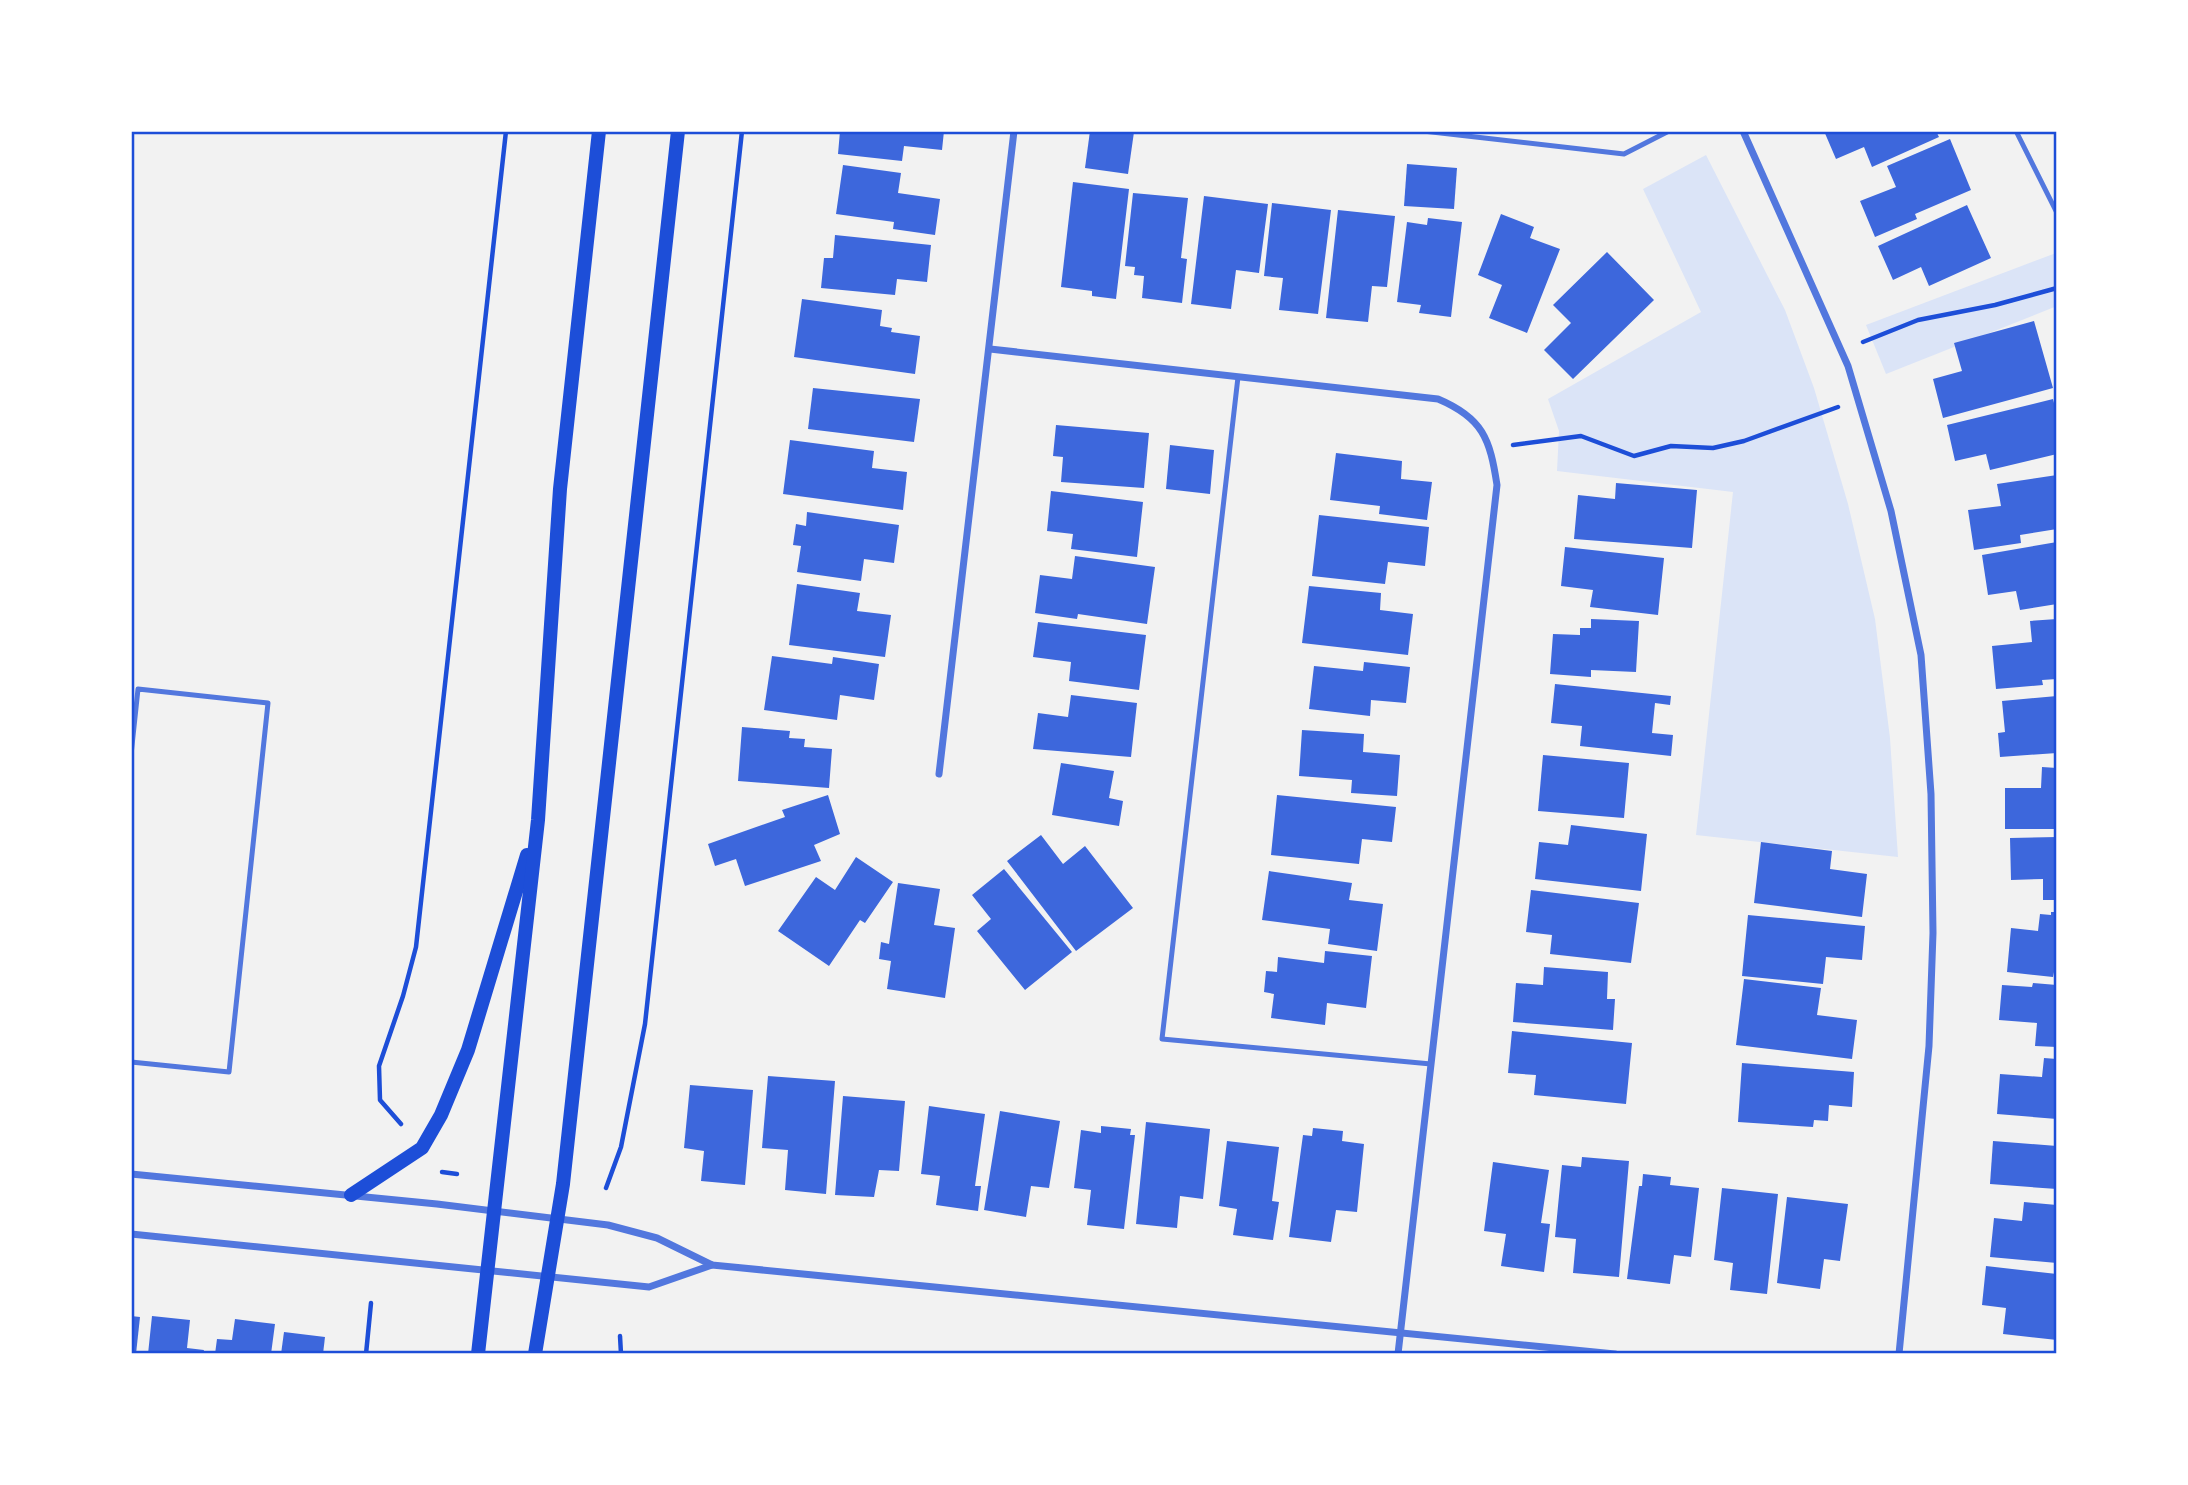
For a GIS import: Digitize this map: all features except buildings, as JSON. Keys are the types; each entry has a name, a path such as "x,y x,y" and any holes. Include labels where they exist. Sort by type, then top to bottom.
{"main road":[{"path":"478,1354 538,820 560,489 599,131"},
{"path":"535,1354 556,1218 678,131"},
{"path":"351,1195 422,1148 441,1115 468,1050 538,820"}],"street":[{"path":"939,774 1014,131"},
{"path":"1743,131 1841,351 1858,400 1891,511 1921,655 1931,794 1933,933 1929,1046 1899,1354"},
{"path":"990,349 1438,398 1460,408 1480,425 1490,447 1497,485 1398,1354"},
{"path":"131,1174 351,1195 608,1225 657,1238 712,1265 1615,1354"},
{"path":"131,1234 649,1287 712,1265"}],"lane":[{"path":"1423,131 1624,154 1669,131"},
{"path":"2016,131 2057,213"},
{"path":"1238,377 1162,1038 1432,1064"},
{"path":"131,755 135,689 268,703 229,1072 131,1062"}],"path":[{"path":"401,1124 380,1100 379,1066 403,996 416,947 506,131"},
{"path":"606,1188 621,1147 645,1024 741,131"},
{"path":"1841,351 1918,320 1995,305 2057,288"},
{"path":"1490,447 1581,436 1634,456 1671,446 1713,448 1744,441 1858,400"},
{"path":"442,1172 457,1174"},
{"path":"366,1354 371,1303"},
{"path":"620,1336 621,1354"}],"shaded area":[{"path":"1706,155 1785,310 1814,388 1848,504 1875,619 1890,738 1898,857 1696,835 1733,492 1557,471 1559,431 1548,399 1701,312 1643,189"},
{"path":"2056,253 2057,306 1886,374 1866,325"}]}
